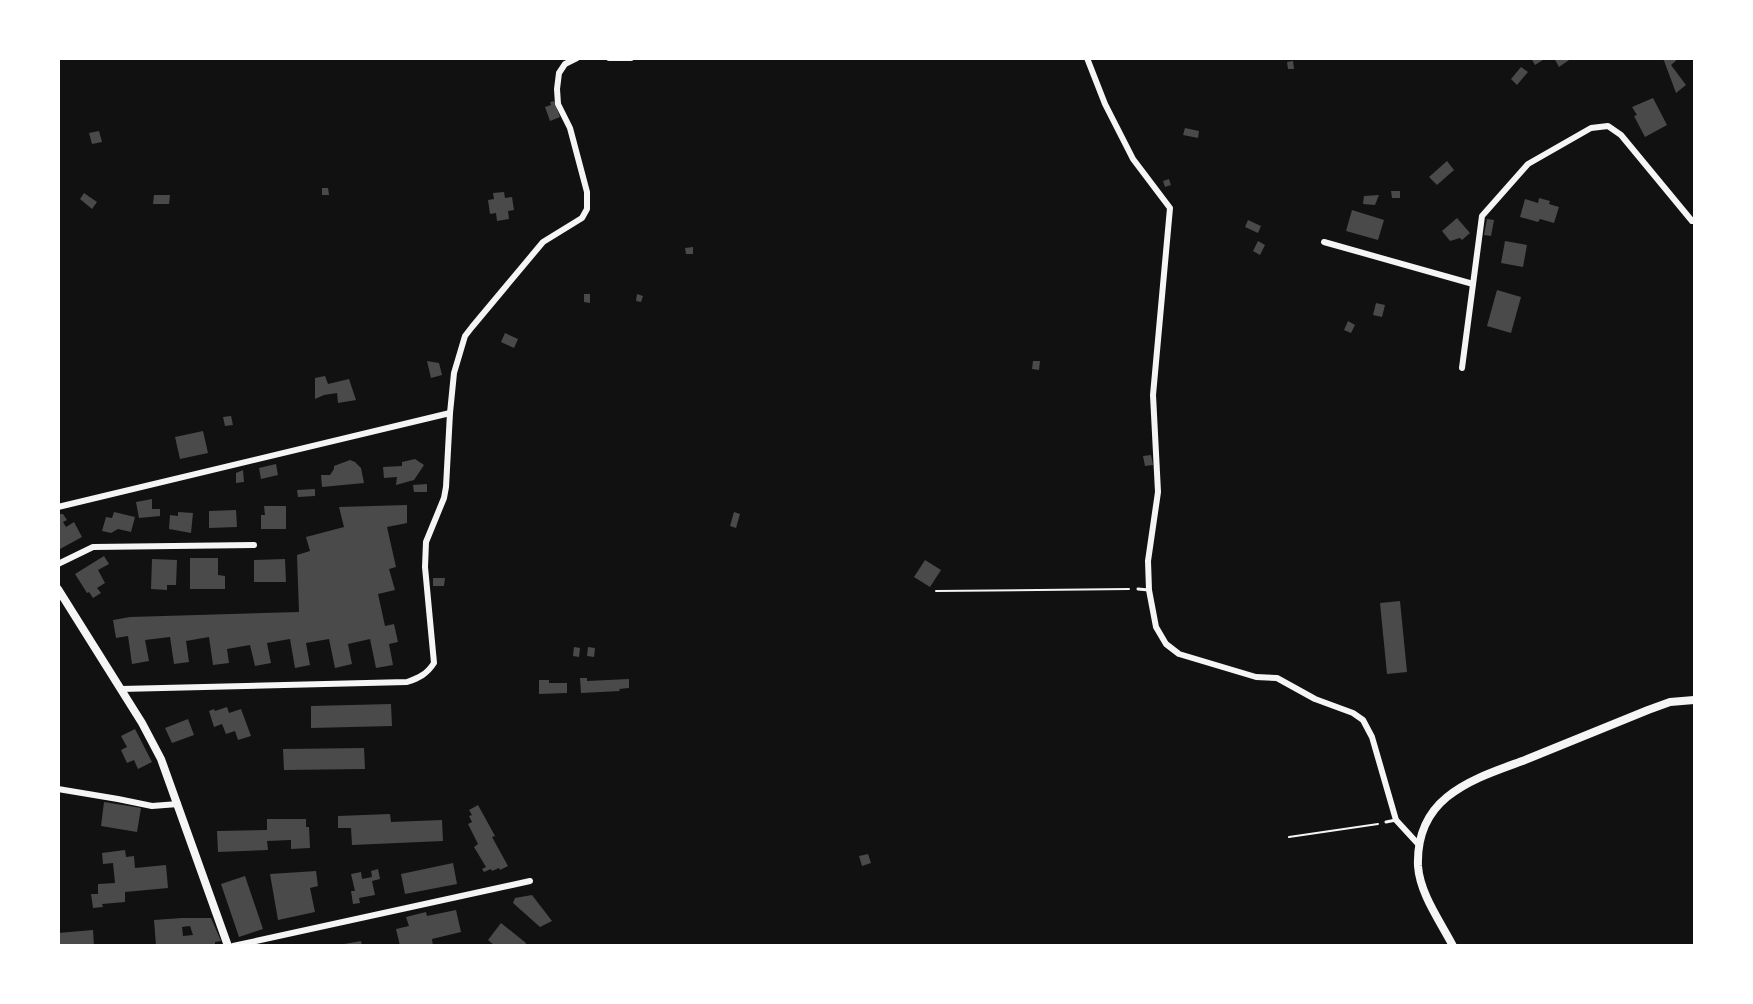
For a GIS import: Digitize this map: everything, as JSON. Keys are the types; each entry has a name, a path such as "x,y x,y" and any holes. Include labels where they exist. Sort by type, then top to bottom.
{"main road":[{"path":"58,589 121,689 161,759 228,945"}],"street":[{"path":"121,689 407,682 421,677 429,670 434,663 425,567 426,542 444,498 454,373 465,336 543,242 582,218 587,209 587,192 570,129 558,104 557,89 560,73 565,64 577,58"},
{"path":"609,58 631,58"},
{"path":"1087,58 1133,159 1170,208 1153,395 1158,492 1150,539 1149,590 1156,627 1166,644 1179,654 1256,677 1277,678 1315,699 1353,713 1363,720 1372,737 1396,820 1419,845"},
{"path":"1462,368 1482,216 1528,164 1591,128 1608,126 1621,135 1692,221 1695,220"},
{"path":"1324,242 1473,284"},
{"path":"58,507 450,413"},
{"path":"58,564 93,547 254,545"},
{"path":"1452,945 1430,904 1422,884 1419,867 1419,845 1423,827 1432,812 1446,798 1473,781 1648,710 1670,702 1695,700"},
{"path":"58,789 152,807 178,804"},
{"path":"233,945 530,881"}],"lane":[{"path":"1138,589 1149,590"},
{"path":"1386,822 1396,820"}],"path":[{"path":"936,591 1138,589"},
{"path":"1289,837 1386,822"}],"building":[{"path":"1531,58 1546,58 1535,65"},
{"path":"1554,58 1572,58 1559,67"},
{"path":"1663,58 1679,58 1671,65 1686,85 1676,93"},
{"path":"1293,61 1294,69 1288,69 1287,62"},
{"path":"1521,67 1528,72 1517,85 1511,79"},
{"path":"1653,98 1667,125 1645,137 1632,107"},
{"path":"554,101 560,117 550,121 545,107"},
{"path":"1185,128 1199,131 1198,138 1183,135"},
{"path":"99,131 102,142 92,144 89,133"},
{"path":"1447,161 1454,170 1437,185 1429,177"},
{"path":"1169,179 1171,185 1165,187 1163,181"},
{"path":"322,188 328,188 329,195 322,195"},
{"path":"1391,191 1400,191 1400,198 1392,198"},
{"path":"504,192 505,198 512,197 514,210 508,211 509,219 497,221 496,213 490,214 488,200 494,199 493,193"},
{"path":"84,193 97,202 92,209 80,199"},
{"path":"154,195 170,195 169,204 153,204"},
{"path":"1379,195 1375,205 1363,204 1364,196"},
{"path":"1539,198 1559,207 1554,223 1520,217 1525,199 1538,203"},
{"path":"1352,210 1384,220 1378,240 1346,231"},
{"path":"1457,218 1470,233 1462,240 1460,238 1450,241 1442,231"},
{"path":"1487,219 1494,220 1491,236 1484,235"},
{"path":"1248,220 1261,226 1258,233 1245,227"},
{"path":"1258,241 1265,245 1260,255 1253,251"},
{"path":"1505,241 1527,245 1523,267 1501,263"},
{"path":"693,247 693,254 686,254 685,248"},
{"path":"1497,290 1521,297 1511,333 1487,326"},
{"path":"584,294 590,294 590,303 584,302"},
{"path":"637,294 643,296 641,302 636,301"},
{"path":"1376,303 1385,305 1382,317 1373,315"},
{"path":"1348,321 1355,325 1351,333 1344,330"},
{"path":"505,333 518,339 514,348 501,342"},
{"path":"427,361 439,363 442,375 431,378"},
{"path":"1033,361 1040,361 1039,370 1032,369"},
{"path":"325,376 328,384 349,379 356,400 338,403 337,393 315,399 315,378"},
{"path":"231,416 233,425 225,426 223,417"},
{"path":"203,431 208,453 180,459 175,437"},
{"path":"1151,455 1153,465 1145,466 1143,456"},
{"path":"415,459 424,465 414,480 396,485 397,477 384,478 383,467 402,466 402,462"},
{"path":"350,460 361,468 364,483 322,487 321,475 330,475 334,466"},
{"path":"276,464 278,475 261,479 259,468"},
{"path":"243,470 244,482 236,483 236,473"},
{"path":"427,484 427,492 414,492 413,485"},
{"path":"315,489 315,496 298,497 297,490"},
{"path":"152,499 152,509 160,509 160,516 139,518 136,502"},
{"path":"407,505 407,523 387,527 396,567 389,569 395,590 378,594 385,626 394,624 398,642 389,644 393,665 376,668 370,639 348,644 352,664 335,668 329,639 306,643 310,665 295,668 290,639 267,643 271,663 255,666 250,645 227,649 229,663 213,665 209,637 186,641 189,662 174,664 170,637 145,640 149,661 132,664 128,636 116,638 113,620 130,617 299,612 297,555 310,551 306,537 344,527 339,507"},
{"path":"264,506 286,506 286,529 261,529 261,515 265,515"},
{"path":"236,510 237,527 209,528 209,511"},
{"path":"114,512 135,517 131,532 118,529 111,533 102,531 106,517 112,518"},
{"path":"178,512 193,513 191,533 169,529 170,515 178,516"},
{"path":"734,512 740,514 736,528 730,526"},
{"path":"58,514 63,514 67,520 63,522 66,527 74,522 82,537 60,549 58,546"},
{"path":"104,556 109,564 98,570 105,583 97,588 101,593 93,598 75,574"},
{"path":"190,558 218,558 218,575 225,576 225,589 190,589"},
{"path":"152,559 177,560 176,585 167,585 167,590 151,589"},
{"path":"285,559 286,582 254,582 254,560"},
{"path":"925,560 941,570 930,587 914,577"},
{"path":"433,578 445,578 444,586 433,586"},
{"path":"1400,601 1407,672 1387,674 1380,603"},
{"path":"574,647 580,648 579,657 573,656"},
{"path":"588,647 595,648 594,657 587,656"},
{"path":"580,678 587,678 587,681 629,679 629,688 619,689 620,691 581,693"},
{"path":"539,680 549,680 549,683 567,683 567,693 539,694"},
{"path":"391,704 392,726 311,728 311,706"},
{"path":"227,707 229,713 241,709 251,736 238,740 235,731 226,734 222,724 214,727 209,711"},
{"path":"188,719 194,735 172,743 165,728"},
{"path":"135,729 152,762 138,769 134,760 127,763 121,750 127,747 121,736"},
{"path":"364,748 365,769 284,770 283,749"},
{"path":"104,802 141,808 137,832 101,826"},
{"path":"478,805 508,866 500,870 499,868 492,871 491,869 484,872 482,869 486,867 474,847 478,844 468,824 472,822 469,810"},
{"path":"390,814 391,822 442,820 443,841 352,845 351,828 338,828 338,816"},
{"path":"267,819 306,819 306,827 309,827 310,848 291,849 291,840 267,841 268,850 218,852 217,831 267,830"},
{"path":"125,850 126,857 134,856 135,868 166,865 168,888 125,892 125,902 102,904 103,907 93,908 91,894 98,894 98,884 115,883 113,863 103,864 102,853"},
{"path":"868,854 871,863 862,866 859,856"},
{"path":"453,863 457,884 405,894 401,874"},
{"path":"378,869 380,879 372,881 375,895 359,898 360,903 353,904 351,891 355,891 351,874 361,872 362,879 372,877 371,871"},
{"path":"316,871 318,886 310,888 315,912 278,920 270,874"},
{"path":"245,876 263,929 239,937 221,884"},
{"path":"532,895 552,921 540,927 513,903 515,898"},
{"path":"456,910 461,932 432,939 433,946 400,946 396,929 409,926 406,917 426,912 427,916"},
{"path":"211,918 221,941 215,942 215,946 156,946 154,920","holes":["190,926 193,935 183,936 182,927"]},
{"path":"501,923 526,943 525,946 495,946 488,940"},
{"path":"93,930 94,946 58,946 58,933"},
{"path":"361,941 362,946 344,946 344,944"}]}
